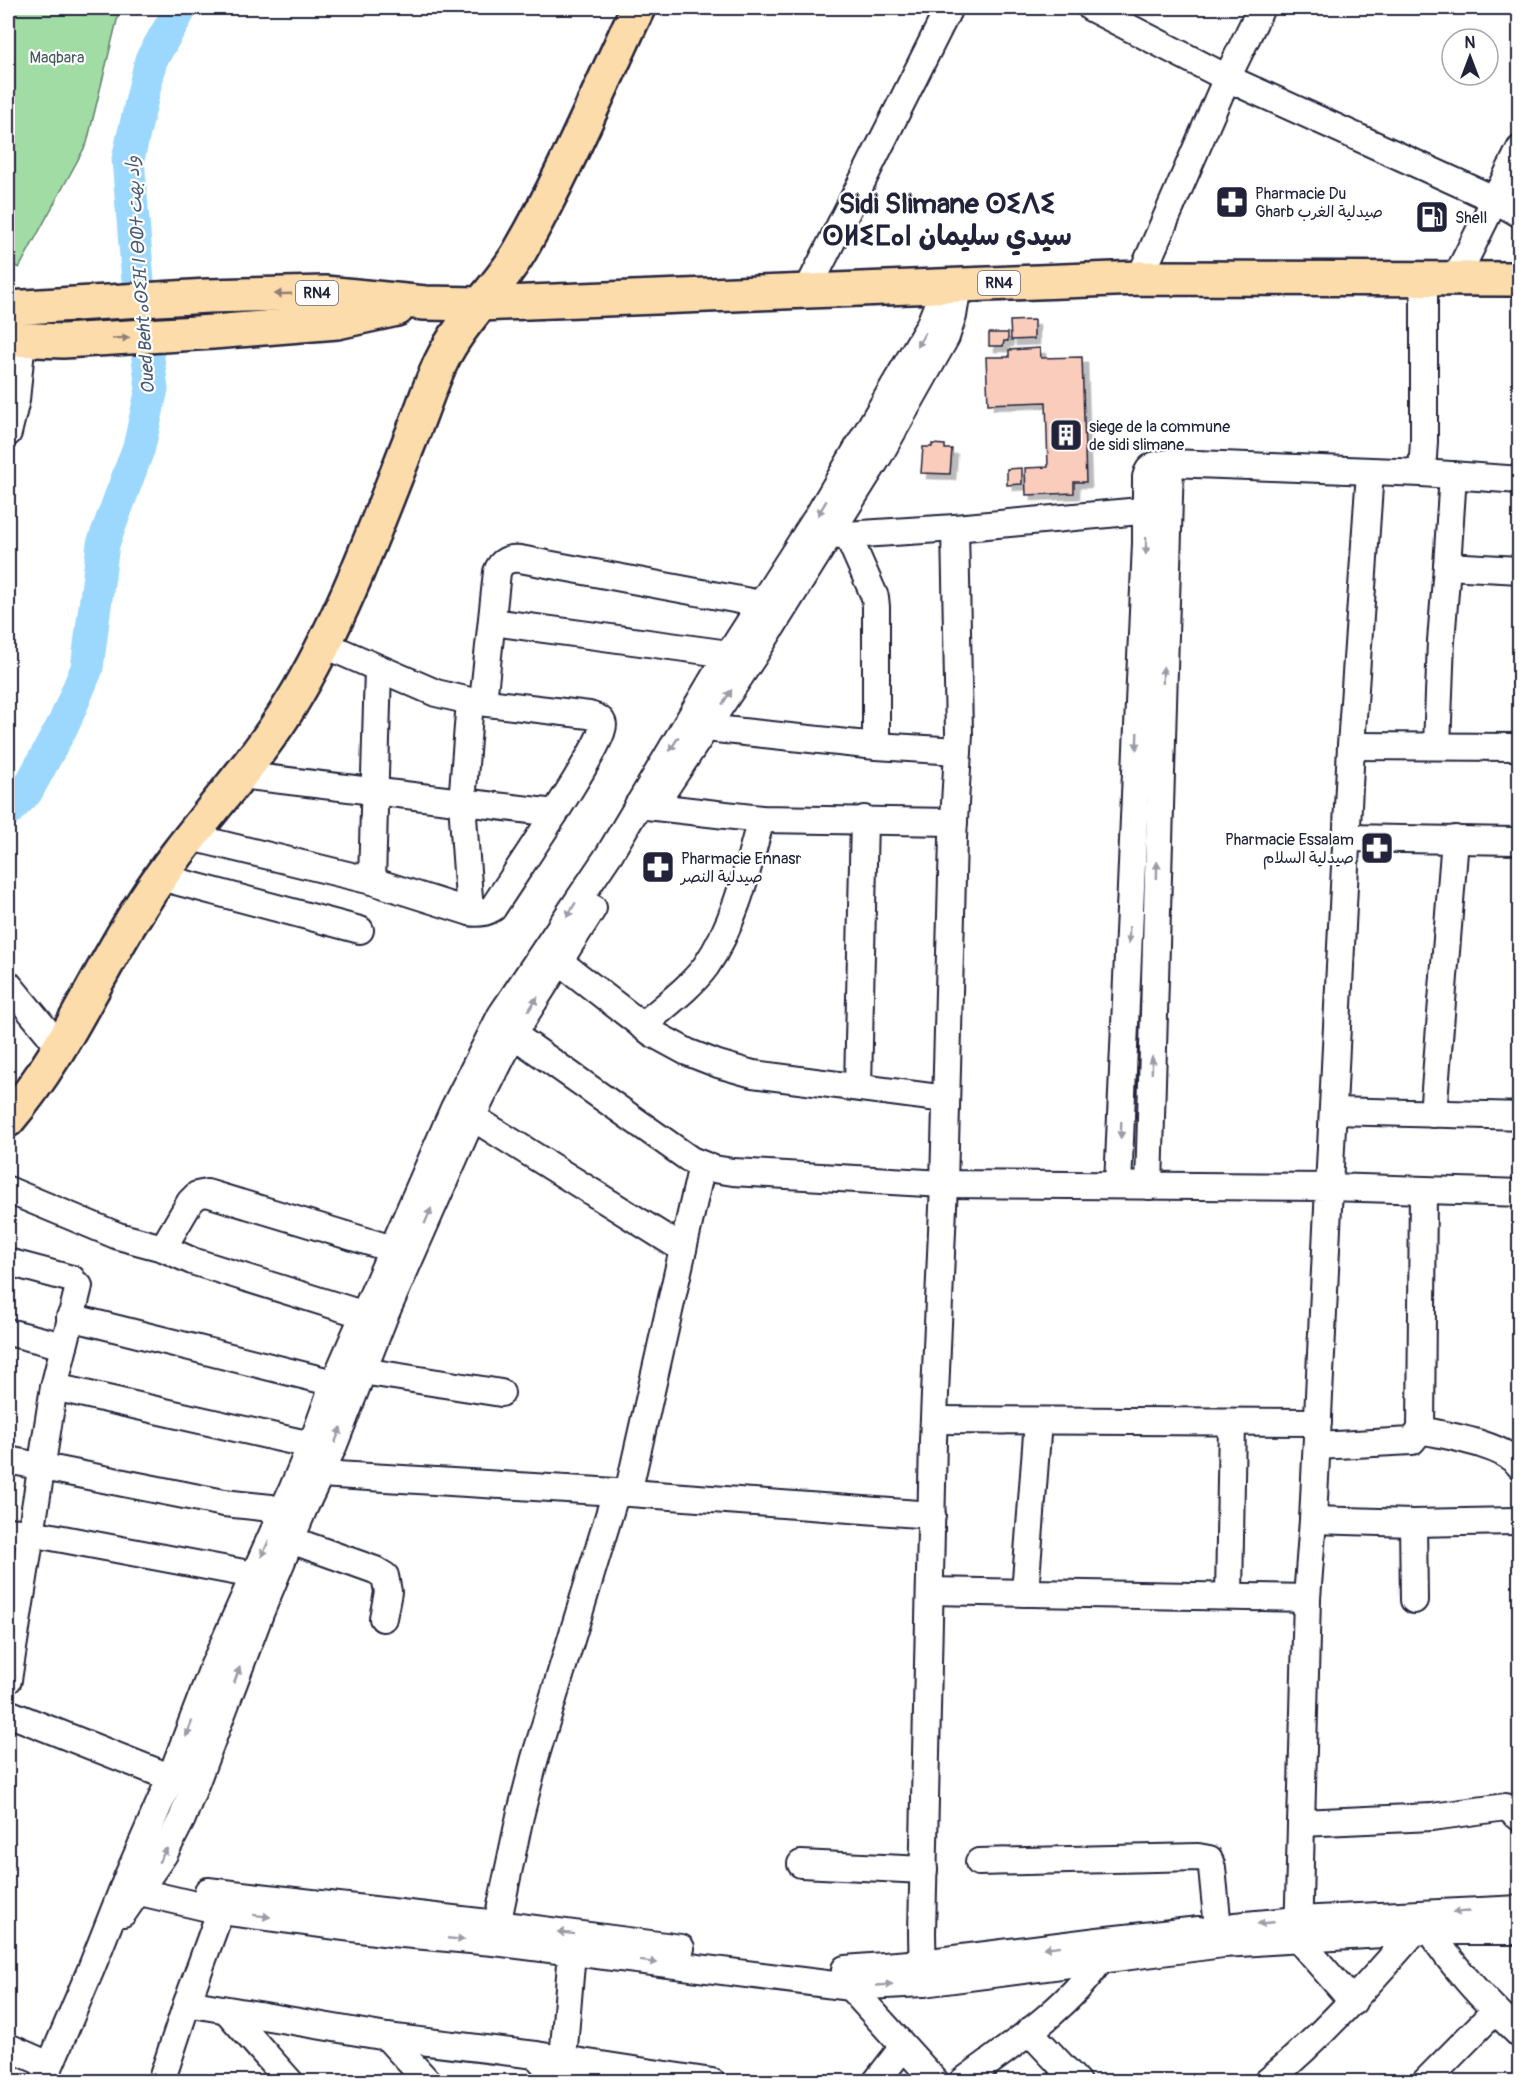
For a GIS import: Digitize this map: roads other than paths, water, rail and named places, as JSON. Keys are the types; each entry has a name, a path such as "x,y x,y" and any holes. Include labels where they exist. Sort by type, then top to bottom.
{"main road":[{"path":"12,1103 59,1046 160,877 289,706 323,644 369,542 442,360 458,332 501,279 531,231 638,8"},
{"name":"RN4","path":"8,309 208,296 325,293 425,303 479,304 1140,278 1520,279"},
{"name":"RN4","path":"15,339 63,341 337,322 425,303"}],"street":[{"path":"807,291 949,8"},
{"path":"1091,8 1227,78 1496,200 1520,214"},
{"path":"1140,278 1227,78 1261,8"},
{"path":"1456,278 1520,149"},
{"path":"1422,473 1424,278"},
{"path":"310,1472 311,1445 334,1383 374,1317 443,1155 505,1029 610,853 706,728 838,537 880,454 939,350 953,316 950,285"},
{"path":"443,1155 472,1117 505,1029 560,962 729,654 803,538 929,326 950,285"},
{"path":"8,433 16,400 15,339"},
{"path":"1118,1185 1146,821 1157,509 1146,477 1149,468 1153,465 1170,463 1422,473 1520,480"},
{"path":"1353,2002 1298,1929 1307,1598 1313,1520 1351,746 1370,472"},
{"path":"1437,746 1441,641 1453,475"},
{"path":"803,538 955,528 1157,509"},
{"path":"922,1973 934,1420 958,751 955,528"},
{"path":"838,537 875,597 876,746"},
{"path":"470,912 462,803 499,566 505,561 514,559 761,604"},
{"path":"1447,566 1520,570"},
{"path":"492,622 729,654"},
{"path":"191,837 372,881 479,914 493,908 555,813 594,750 603,731 603,722 600,718 584,714 477,702 436,693 323,644"},
{"path":"372,881 378,669"},
{"path":"706,728 876,746 958,751"},
{"path":"1351,746 1520,747"},
{"path":"239,775 555,813"},
{"path":"646,806 761,819 954,822"},
{"path":"642,1026 706,966 722,935 743,883 761,819"},
{"path":"858,1087 864,819"},
{"path":"1146,821 1149,1186"},
{"path":"1346,837 1520,841"},
{"path":"1433,1114 1455,839"},
{"path":"160,877 360,930"},
{"path":"560,962 642,1026 687,1052 718,1064 753,1074 946,1099"},
{"path":"8,984 59,1046"},
{"path":"505,1029 692,1160 702,1165 733,1172 944,1184 1329,1187 1520,1193"},
{"path":"1333,1111 1520,1116"},
{"path":"472,1117 683,1249"},
{"path":"495,1933 535,1758 622,1492 702,1165"},
{"path":"8,1190 118,1236 163,1248 192,1261 374,1317"},
{"path":"934,1420 1232,1422 1317,1434 1412,1441 1421,1430 1423,1190"},
{"path":"163,1248 190,1202 196,1195 207,1193 402,1251"},
{"path":"8,1262 75,1283 70,1317 54,1387 42,1467 19,1532 9,1663"},
{"path":"70,1317 334,1383"},
{"path":"8,2047 46,2073 104,1936 133,1885 214,1665 254,1575 292,1513 310,1472 333,1447 362,1371 374,1317"},
{"path":"8,1332 64,1346"},
{"path":"362,1371 501,1393"},
{"path":"54,1387 311,1445"},
{"path":"1025,1593 1038,1421"},
{"path":"1228,1596 1232,1422"},
{"path":"1421,1430 1475,1442 1514,1458 1520,1466"},
{"path":"8,1460 224,1503 292,1513"},
{"path":"310,1472 932,1515"},
{"path":"133,1885 170,1843 196,1787 261,1611 291,1540 292,1513"},
{"path":"1313,1520 1520,1521"},
{"path":"1413,1522 1414,1600"},
{"path":"19,1532 254,1575"},
{"path":"291,1540 375,1570 385,1576 388,1592 383,1618"},
{"path":"930,1591 1307,1598"},
{"path":"8,1713 196,1787"},
{"path":"1301,1823 1432,1817 1506,1807 1520,1818"},
{"path":"980,1862 1198,1857 1209,1859 1212,1868 1218,1928"},
{"path":"801,1864 924,1870"},
{"path":"133,1885 224,1902 495,1933 845,1978 936,2082"},
{"path":"161,2082 224,1902"},
{"path":"1098,1951 1223,1944 1298,1929 1520,1909"},
{"path":"495,1933 572,1952 845,1978 922,1973 1098,1951 1218,1928 1421,1932 1520,1931"},
{"path":"1267,2082 1303,2052 1421,1932"},
{"path":"1421,1932 1520,2035"},
{"path":"962,2082 1029,2031 1087,1977 1098,1951"},
{"path":"562,2070 572,1952"},
{"path":"187,2003 387,2037 536,2055 562,2070 708,2081"},
{"path":"226,2011 290,2082"},
{"path":"1425,2082 1495,2011"},
{"path":"1029,2031 1077,2082"},
{"path":"387,2037 428,2082"},
{"path":"876,2082 903,2047"}],"waterway":[{"name":"Oued Beht ⴰⵙⵉⴼ ⵏ ⴱⵀⵜ واد بهت","path":"8,810 27,791 65,721 87,668 103,544 139,447 152,389 138,281 128,159 151,60 181,8"}],"place":[{"name":"Pharmacie Du Gharb صيدلية الغرب","path":"1232,202"},
{"name":"Shell","path":"1432,217"},
{"name":"siege de la commune de sidi slimane","path":"1066,435"},
{"name":"Pharmacie Essalam صيدلية السلام","path":"1377,848"},
{"name":"Pharmacie Ennasr صيدلية النصر","path":"658,867"}],"district":[{"name":"Sidi Slimane ⵙⵉⴷⵉ ⵙⵍⵉⵎⴰⵏ سيدي سليمان","path":"947,219"}],"park label":[{"name":"Maqbara","path":"57,57"}]}
